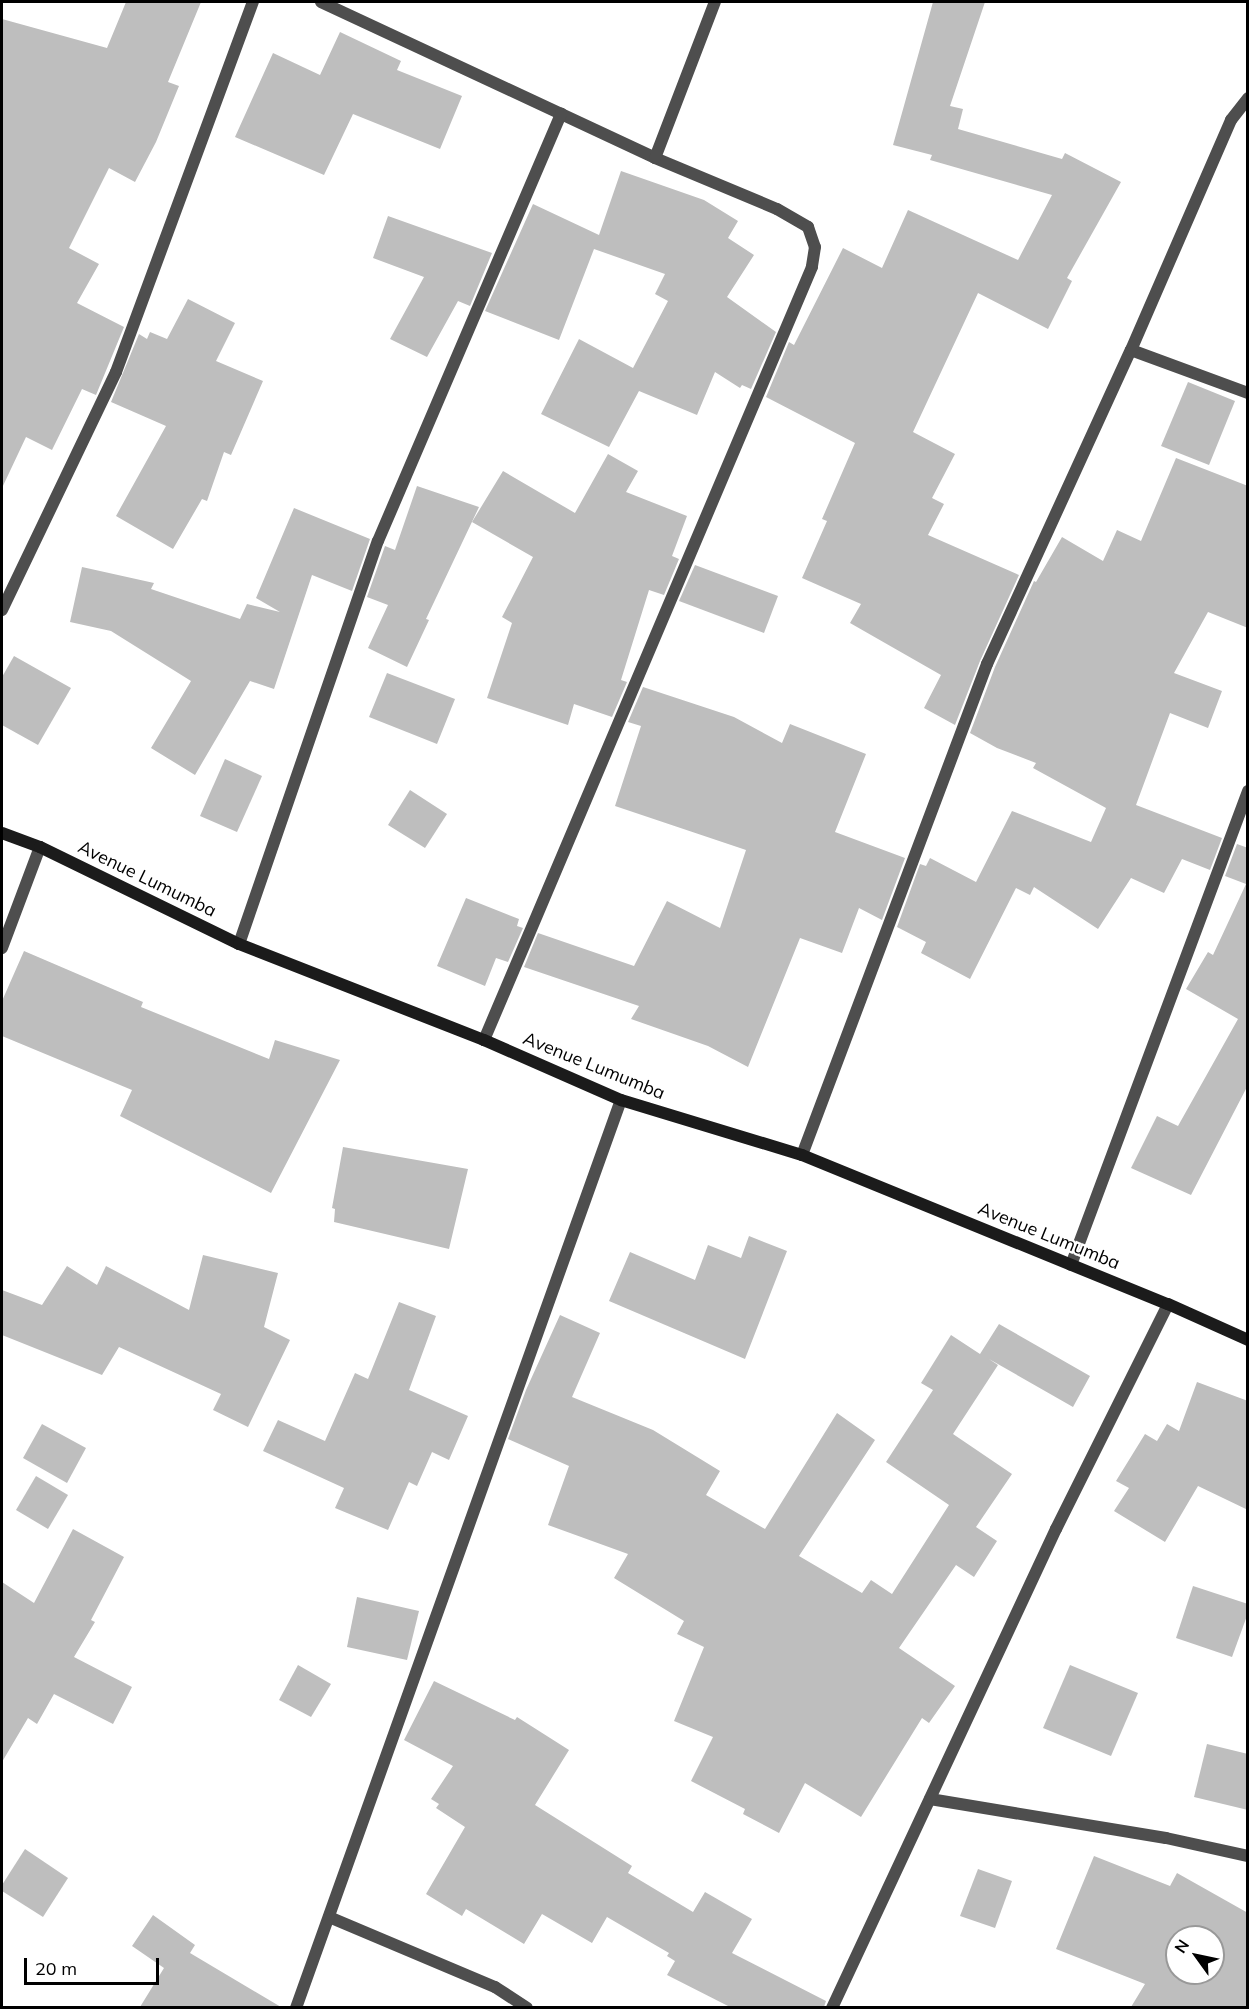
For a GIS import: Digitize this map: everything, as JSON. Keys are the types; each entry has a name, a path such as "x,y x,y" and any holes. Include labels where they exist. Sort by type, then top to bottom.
{"main road":[{"name":"Avenue Lumumba","path":"2,833 40,847 239,944 484,1040 621,1100 802,1155 1168,1304 1248,1340"}],"street":[{"path":"2,610 116,372 253,2"},
{"path":"321,2 655,158 777,209 808,227 814,248 812,267 484,1040"},
{"path":"655,158 715,2"},
{"path":"802,1155 987,664 1131,350 1231,120 1248,98"},
{"path":"239,944 378,540 561,113"},
{"path":"1131,350 1248,393"},
{"path":"1071,1265 1248,791"},
{"path":"2,948 40,847"},
{"path":"296,2007 621,1100"},
{"path":"832,2007 1056,1528 1168,1304"},
{"path":"930,1799 1166,1838 1248,1856"},
{"path":"329,1917 495,1988 527,2007"}],"building":[{"path":"126,2 201,2 168,82 179,86 156,142 135,182 109,168 69,248 99,264 77,303 124,327 96,395 82,389 52,450 26,437 2,488 2,19 107,48"},
{"path":"933,2 985,2 950,106 963,109 958,129 1062,159 1065,153 1121,182 1067,278 1072,281 1048,329 978,293 913,432 955,454 932,498 944,504 928,535 1019,575 980,661 955,725 924,708 941,675 850,623 861,604 802,578 827,521 822,519 855,443 766,397 789,342 794,345 843,248 882,268 908,210 1018,260 1052,195 930,160 932,155 893,145"},
{"path":"340,32 401,61 397,70 462,96 440,149 353,114 324,175 235,137 273,53 320,75"},
{"path":"621,171 704,200 738,221 728,238 754,255 727,297 776,332 751,389 742,385 740,388 715,372 697,415 639,391 609,447 541,414 579,339 633,368 668,301 655,294 665,274 594,249 559,340 485,311 533,204 599,235"},
{"path":"388,216 492,253 470,306 458,301 427,357 390,339 424,277 373,258"},
{"path":"188,299 235,323 216,361 263,381 231,455 224,452 207,501 202,499 173,549 116,516 166,426 111,402 139,334 147,339 150,332 167,339"},
{"path":"1188,382 1235,401 1209,465 1161,446"},
{"path":"608,454 638,471 626,492 687,516 672,556 679,559 664,595 649,590 621,680 627,682 612,717 574,704 568,725 487,698 512,623 502,617 533,557 472,522 503,471 575,513"},
{"path":"1176,458 1248,486 1248,628 1208,612 1174,673 1222,691 1208,728 1170,713 1136,805 1222,838 1210,870 1182,859 1164,893 1131,878 1098,929 1034,887 1030,895 1016,888 970,979 921,953 926,942 897,927 920,864 926,866 930,858 976,882 1012,811 1091,842 1106,808 1033,768 1036,763 997,748 970,733 995,667 1034,581 1036,582 1062,537 1103,561 1117,530 1141,541"},
{"path":"417,486 479,507 426,619 429,620 407,667 368,648 388,605 367,597 385,546 395,550"},
{"path":"294,508 370,539 352,591 312,575 274,689 250,681 195,775 151,748 191,681 111,631 70,622 82,567 154,583 151,589 240,619 247,604 280,612 256,598"},
{"path":"695,565 778,596 764,633 679,601"},
{"path":"14,656 71,688 38,745 2,725 2,677"},
{"path":"387,673 455,699 437,744 369,717"},
{"path":"643,687 734,717 782,743 790,724 866,754 835,832 905,858 882,920 859,908 842,953 800,938 748,1067 708,1046 631,1019 639,1006 524,967 538,933 634,966 667,901 720,928 746,850 615,806 641,726 628,722"},
{"path":"225,759 262,776 237,832 200,816"},
{"path":"410,790 447,814 425,848 388,825"},
{"path":"1237,844 1248,848 1248,1085 1191,1195 1131,1168 1157,1116 1178,1126 1238,1019 1186,989 1208,952 1213,955 1246,884 1225,876"},
{"path":"466,898 519,919 517,926 523,928 508,962 496,958 485,986 437,966"},
{"path":"24,951 143,1002 141,1007 269,1059 275,1040 340,1060 271,1193 120,1116 132,1090 2,1036 2,1001"},
{"path":"343,1147 468,1169 449,1249 334,1222 335,1209 332,1208"},
{"path":"749,1236 787,1251 745,1359 609,1301 630,1252 695,1280 708,1245 741,1258"},
{"path":"203,1255 278,1273 264,1327 290,1340 248,1427 213,1410 221,1394 119,1347 102,1375 2,1335 2,1290 42,1305 67,1266 97,1285 106,1266 189,1310"},
{"path":"399,1302 436,1316 409,1390 468,1416 449,1460 432,1452 417,1486 409,1482 388,1530 335,1508 344,1488 263,1451 278,1420 325,1441 355,1373 368,1379"},
{"path":"560,1315 600,1333 572,1397 653,1430 720,1471 706,1495 765,1529 837,1413 875,1440 799,1556 862,1593 871,1580 892,1594 949,1505 886,1462 933,1390 921,1383 951,1335 980,1354 999,1324 1090,1376 1073,1407 989,1359 998,1365 953,1434 1012,1474 976,1527 997,1541 974,1577 956,1565 899,1648 955,1686 929,1723 922,1718 861,1817 805,1783 779,1833 743,1814 745,1809 691,1781 713,1737 674,1721 704,1647 677,1634 684,1621 614,1578 628,1554 548,1525 569,1466 508,1439 526,1390"},
{"path":"1197,1382 1248,1401 1248,1510 1198,1486 1165,1542 1114,1511 1129,1488 1116,1481 1145,1434 1157,1441 1167,1424 1179,1431"},
{"path":"42,1424 86,1448 67,1483 23,1458"},
{"path":"36,1476 68,1495 48,1529 16,1510"},
{"path":"73,1529 124,1557 91,1620 95,1622 74,1657 132,1687 113,1724 54,1694 37,1724 28,1718 2,1762 2,1582 34,1603"},
{"path":"1193,1586 1248,1604 1248,1613 1232,1657 1176,1638"},
{"path":"357,1597 419,1611 407,1660 347,1647"},
{"path":"298,1665 331,1684 311,1717 279,1700"},
{"path":"1070,1665 1138,1693 1111,1756 1043,1728"},
{"path":"434,1681 515,1720 517,1717 569,1750 535,1805 632,1866 628,1873 693,1912 705,1892 752,1919 732,1953 826,2001 824,2007 730,2007 667,1975 675,1961 667,1956 669,1953 607,1917 592,1943 542,1914 524,1944 466,1909 462,1916 426,1894 465,1827 436,1808 439,1804 431,1799 453,1766 404,1740"},
{"path":"1207,1744 1248,1754 1248,1810 1194,1797"},
{"path":"25,1849 68,1878 43,1917 2,1891 2,1885"},
{"path":"1094,1856 1170,1886 1177,1873 1248,1913 1248,2007 1131,2007 1145,1984 1056,1949"},
{"path":"978,1869 1012,1881 995,1928 960,1916"},
{"path":"153,1915 195,1945 190,1953 281,2007 140,2007 164,1968 132,1946"}]}
